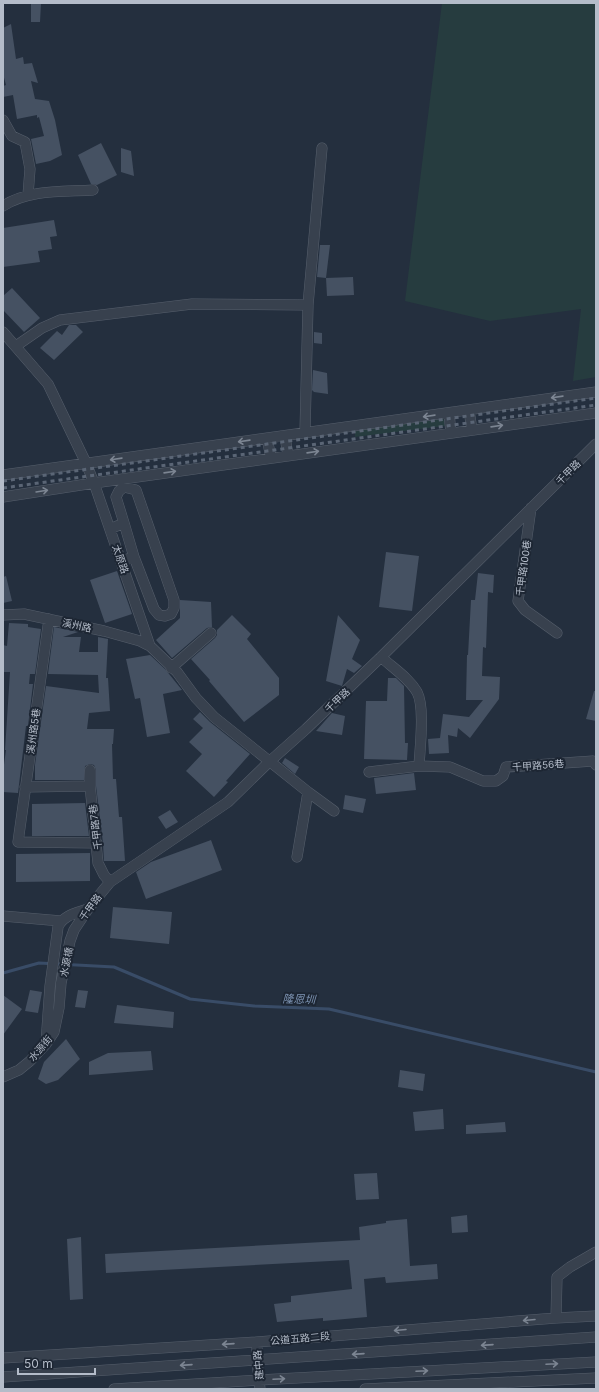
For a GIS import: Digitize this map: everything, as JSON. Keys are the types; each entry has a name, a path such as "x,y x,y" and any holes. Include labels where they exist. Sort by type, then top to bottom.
{"street":[{"path":"3,120 12,136 25,142 30,169 28,195"},
{"path":"305,432 308,305 322,148"},
{"path":"3,206 11,201 28,195 93,190"},
{"path":"16,346 42,328 60,320 192,304 308,305"},
{"name":"太原路","path":"3,332 48,384 86,463 150,646 214,717 269,762"},
{"path":"3,475 596,392"},
{"path":"469,410 472,430"},
{"path":"449,413 451,433"},
{"path":"3,496 596,413"},
{"path":"284,436 288,456"},
{"path":"267,438 271,458"},
{"name":"千甲路","path":"70,941 74,930 88,909 110,882 228,802 381,657 596,444"},
{"path":"124,487 136,490 174,600 174,608 171,614 165,616 158,615 154,609 134,557 116,497 124,487"},
{"name":"千甲路100巷","path":"531,508 518,601 525,610 557,633"},
{"path":"110,529 124,523"},
{"path":"121,561 134,557"},
{"name":"溪州路","path":"3,615 24,614 48,619 104,631 140,641 150,646"},
{"name":"溪州路5巷","path":"48,619 18,842 97,844"},
{"path":"171,668 211,633"},
{"path":"381,657 410,683 420,698 419,766"},
{"name":"千甲路56巷","path":"369,772 419,766 450,767 483,781 496,781 503,776 506,767 592,761 596,765"},
{"path":"269,762 334,811"},
{"name":"千甲路7巷","path":"90,770 90,786 98,863 104,876 110,882"},
{"path":"26,787 90,786"},
{"path":"297,857 308,792"},
{"path":"3,916 60,921 88,909"},
{"path":"46,1044 50,986 60,921"},
{"name":"水源橋","path":"61,983 70,941"},
{"name":"水源街","path":"3,1077 19,1070 30,1061 46,1044 54,1032 59,1008 61,983"},
{"path":"556,1318 558,1277 570,1267 596,1252"},
{"name":"公道五路二段","path":"3,1358 256,1342 596,1316"},
{"name":"公道五路二段","path":"3,1377 596,1337"},
{"name":"建中路","path":"256,1342 260,1384"},
{"path":"114,1389 260,1384 596,1362"},
{"path":"365,1389 596,1378"}],"green space":[{"path":"442,3 596,3 596,377 573,381 581,309 490,321 405,301"},
{"path":"443,416 445,426 355,437 355,430"}],"building":[{"path":"31,3 41,3 40,22 31,22"},
{"path":"11,24 16,59 23,57 24,64 32,63 38,83 31,81 35,99 49,101 55,120 62,155 50,161 36,164 31,139 44,136 39,117 37,118 37,115 17,119 13,95 3,97 3,86 6,85 3,74 3,28"},
{"path":"101,143 117,175 97,185 91,184 78,155"},
{"path":"121,148 131,151 134,176 121,172"},
{"path":"54,220 57,236 50,237 52,249 38,251 40,262 3,267 3,228"},
{"path":"320,245 330,245 326,278 317,277"},
{"path":"353,277 354,295 327,296 326,278"},
{"path":"12,288 40,318 24,332 3,310 3,296"},
{"path":"69,325 76,325 83,332 54,360 40,348 57,331 62,335"},
{"path":"314,332 322,333 322,344 314,343"},
{"path":"313,370 327,373 328,394 314,392 312,390"},
{"path":"386,552 419,556 412,611 379,607"},
{"path":"117,571 132,614 105,623 90,580"},
{"path":"478,573 494,575 493,593 488,592 486,648 483,647 482,676 500,677 499,699 470,738 458,728 457,737 448,735 449,753 429,754 428,739 440,738 443,714 469,717 483,700 466,700 467,655 471,600 475,600"},
{"path":"6,576 12,601 3,603 3,577"},
{"path":"180,600 211,602 212,627 207,628 172,658 156,640 180,618"},
{"path":"232,615 251,634 247,639 279,678 279,695 244,722 191,659 215,638 217,635 217,630"},
{"path":"338,615 360,640 352,659 362,666 354,673 347,669 342,686 326,681"},
{"path":"9,623 28,624 28,627 41,629 35,674 30,674 29,684 33,684 28,726 26,726 18,793 3,792 10,672 3,672 3,645 7,646"},
{"path":"54,627 78,632 63,637 81,637 79,652 98,652 98,637 108,639 106,678 108,678 110,711 89,713 87,729 114,729 112,744 113,779 116,779 119,817 122,817 125,861 104,861 96,786 96,770 94,765 90,764 85,766 84,780 35,780 35,765 46,686 99,693 98,675 48,674"},
{"path":"150,655 165,669 182,690 163,694 170,733 147,737 140,698 135,699 126,659"},
{"path":"388,678 396,678 404,686 405,743 408,743 407,760 364,759 366,701 387,701"},
{"path":"594,691 596,691 596,721 586,719"},
{"path":"200,712 210,722 250,754 214,797 186,771 202,754 189,742 203,728 193,719"},
{"path":"332,713 345,716 342,735 316,731"},
{"path":"285,758 299,767 295,774 282,763"},
{"path":"414,773 416,790 376,794 374,778"},
{"path":"345,795 366,799 363,813 343,809"},
{"path":"85,803 89,836 32,836 32,804"},
{"path":"170,810 178,822 166,829 158,817"},
{"path":"211,840 222,870 146,899 136,872 151,862"},
{"path":"90,853 90,881 16,882 16,854"},
{"path":"113,907 172,912 169,944 110,938"},
{"path":"30,990 42,992 38,1013 25,1011"},
{"path":"78,990 88,991 85,1008 75,1007"},
{"path":"3,995 22,1009 3,1035"},
{"path":"117,1005 174,1012 173,1028 114,1023"},
{"path":"66,1039 80,1059 58,1080 46,1084 38,1079 44,1062"},
{"path":"151,1051 153,1070 89,1075 89,1062 108,1053"},
{"path":"400,1070 425,1074 423,1091 398,1087"},
{"path":"443,1109 444,1129 415,1131 413,1112"},
{"path":"505,1122 506,1132 466,1134 466,1125"},
{"path":"377,1173 379,1199 356,1200 354,1174"},
{"path":"467,1215 468,1232 452,1233 451,1217"},
{"path":"407,1219 410,1266 437,1264 438,1279 386,1283 385,1277 364,1279 367,1317 323,1321 323,1318 277,1322 274,1304 291,1302 291,1296 352,1289 349,1260 106,1273 105,1254 360,1240 359,1227 386,1223 386,1221"},
{"path":"81,1237 83,1299 70,1300 67,1239"}],"waterway":[{"name":"隆恩圳","path":"3,973 39,963 114,967 190,999 254,1006 329,1009 596,1072"}],"railway":[{"path":"3,481 596,398"},
{"path":"3,488 596,405"}]}
